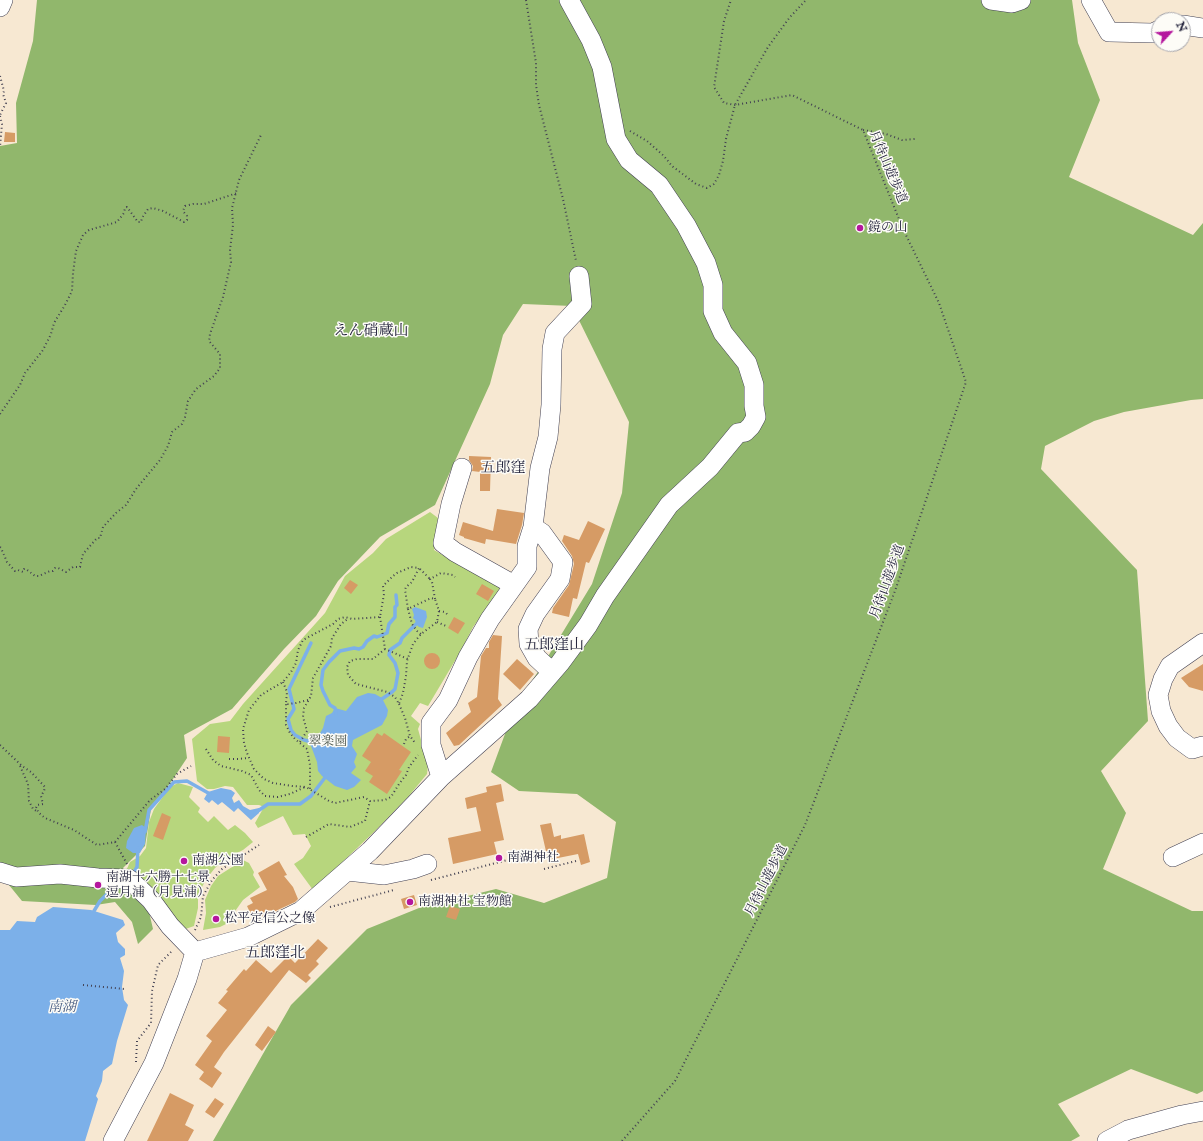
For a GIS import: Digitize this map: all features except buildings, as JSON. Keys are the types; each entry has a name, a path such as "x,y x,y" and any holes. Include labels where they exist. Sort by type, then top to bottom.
{"street":[{"path":"0,7 3,0"},
{"path":"188,946 248,937 301,911 370,851 441,777 529,699 588,626 605,596 670,506 710,467 738,433 745,432 751,426 756,416 754,406 754,385 747,363 723,333 713,311 713,285 706,263 686,225 659,185 629,160 616,140 602,67 591,40 569,0"},
{"path":"991,0 1012,3 1021,0"},
{"path":"1091,0 1109,32 1151,33"},
{"path":"1191,26 1203,28"},
{"path":"441,777 431,745 431,722 448,700 468,657 490,619 527,567 527,546 532,527 540,468 548,437 551,405 552,349 555,333 582,304 579,276"},
{"path":"462,468 451,504 443,543 455,552 514,585"},
{"path":"532,527 542,533 563,562 560,579 535,614 528,628 529,644 537,658 552,672"},
{"path":"1203,644 1170,666 1163,679 1158,695 1161,711 1168,726 1177,738 1192,749 1203,746"},
{"path":"1173,857 1203,844"},
{"path":"346,871 384,875 413,869 427,864"},
{"path":"0,872 16,877 60,874 98,878 129,879 151,900 170,926 188,946 187,979 154,1063 113,1141"},
{"path":"1108,1141 1128,1130 1182,1115 1203,1111"}],"path":[{"path":"526,0 536,63 536,85 539,105 563,199 579,276"},
{"path":"731,0 724,21 714,87 724,103 735,105"},
{"path":"612,120 647,141 664,156 672,166 696,184 708,188 714,184 719,175 735,105 768,46 790,17 806,0"},
{"path":"0,76 6,102 0,116 2,124 0,147"},
{"name":"月待山遊歩道","path":"622,1141 675,1081 805,825 895,591 966,382 939,303 903,229 864,130 792,96 735,105"},
{"path":"864,130 886,134 902,140 915,139"},
{"path":"0,547 15,571 18,570 23,572 24,569 26,569 35,576 53,571 56,568 66,572 73,567 80,567 83,554 97,538 100,538 102,527 126,505 160,460 168,446 172,432 182,424 188,401 196,389 214,376 220,368 220,354 209,341 223,297 231,262 230,250 233,225 232,208 239,180 261,135"},
{"path":"0,414 20,386 25,373 43,350 51,334 54,322 72,291 76,251 83,235 89,230 117,222 127,207 138,222 141,222 148,209 153,208 163,211 184,222 187,220 187,216 183,211 186,206 193,204 204,204 236,193"},
{"path":"386,649 380,617 384,594 383,586 397,573 411,567 419,568 432,582 439,611 437,622 421,634 413,644 408,659 403,693 399,704"},
{"path":"419,568 412,582 406,587 405,590 412,624 421,634"},
{"path":"430,579 440,574 453,574 455,577"},
{"path":"408,609 431,598 435,599"},
{"path":"439,611 445,612 449,616"},
{"path":"380,617 352,619 345,617 303,640 298,650 296,663 291,672 283,682 267,691 254,702 249,710 243,730 244,743 248,758 254,769 264,779 292,786 306,787 335,803 364,797 370,802 385,800 391,797 406,775 409,767 418,756 418,748 410,736 405,718 395,697 387,692 356,684 348,675 347,667 350,661 357,659 373,659 386,649"},
{"path":"300,742 307,731 304,708 311,696 313,678 331,646 332,638 341,624 349,618"},
{"path":"437,622 446,626"},
{"path":"386,649 408,659"},
{"path":"283,682 287,692 286,725 295,739 307,749 310,765 310,789"},
{"path":"287,703 296,703 308,700"},
{"path":"404,744 406,739 410,736"},
{"path":"0,745 19,764 31,772 45,787 41,796 43,804 37,805 36,808 39,812 45,818 74,830 97,845 115,842 150,800 165,789 177,774 191,766"},
{"path":"206,749 213,760 221,766 242,771 251,775 259,790 265,796 278,797 290,794 306,787"},
{"path":"229,759 248,758"},
{"path":"19,764 28,784 29,801 33,809 39,812"},
{"path":"306,837 329,824 350,827 364,821 370,802"},
{"path":"115,842 131,871 129,879"},
{"path":"136,1064 137,1040 151,1023 152,991 158,965 188,946 200,917 203,896 212,880 222,869 259,845"},
{"path":"472,870 538,852"},
{"path":"544,869 576,861"},
{"path":"354,901 358,900"},
{"path":"83,985 125,989"}],"green space":[{"path":"37,0 1072,0 1078,43 1100,100 1069,177 1193,235 1203,223 1203,399 1124,412 1094,421 1045,446 1041,469 1137,570 1148,721 1101,771 1126,813 1103,869 1192,911 1203,911 1203,1091 1197,1094 1131,1069 1058,1104 1080,1136 1071,1141 213,1141 291,1005 367,929 419,908 496,889 544,903 607,878 616,822 577,794 519,791 491,772 516,704 544,663 592,584 622,493 629,422 572,306 523,304 503,335 490,384 435,505 380,537 338,581 316,616 284,649 232,709 184,735 187,758 151,809 145,846 123,868 132,895 149,912 153,929 138,944 132,922 115,902 96,905 22,901 0,874 0,146 17,143 16,103 33,41"},
{"name":"翠楽園","path":"430,512 438,518 434,550 500,588 498,593 473,627 462,649 428,706 420,703 411,716 420,724 418,729 428,765 427,774 408,797 375,831 313,890 294,864 303,858 311,846 305,834 293,835 283,816 258,828 255,823 264,807 259,805 247,805 233,787 225,786 207,789 197,781 192,739 210,724 230,721 243,704 325,613 345,576 373,553 386,539"},
{"path":"178,783 193,787 189,797 200,808 198,812 208,822 214,816 228,830 235,825 253,842 243,850 227,858 215,868 207,878 198,894 198,908 194,926 180,931 126,871 130,862 140,856 146,848 149,822 154,809 170,787"},
{"path":"243,860 249,863 254,872 253,875 260,887 243,900 226,924 220,927 203,930 206,913 205,900 211,886 218,876"}],"water":[{"path":"415,607 426,611 427,617 423,628 416,624 413,618 414,615 412,609"},
{"path":"368,693 375,694 382,698 388,710 387,716 382,725 353,740 352,746 357,754 354,762 356,767 351,773 361,780 354,787 347,790 335,786 322,776 318,771 317,762 311,746 304,740 319,735 323,728 326,716 332,713 335,708 346,711 357,697"},
{"path":"221,788 231,790 235,793 232,798 234,803 239,800 243,806 250,810 259,808 259,813 251,820 238,808 234,812 222,802 218,805 212,800 209,803 204,799 208,792"},
{"path":"142,825 146,828 145,844 140,853 133,853 126,848 127,841 134,828"},
{"name":"南湖","path":"53,907 91,910 123,920 125,925 116,933 118,942 125,949 125,955 120,958 124,971 122,987 124,1000 128,1005 112,1064 103,1071 102,1081 96,1096 98,1099 85,1141 0,1141 0,930 10,930 17,921 35,922 37,917"}],"waterway":[{"path":"336,713 335,708 330,705 321,685 323,670 340,651 354,648 359,649 374,636 377,637 387,633 389,624 395,617 395,607 397,605 396,595"},
{"path":"379,701 395,689 398,673 395,663 389,655 390,650 400,643 402,638 416,624"},
{"path":"308,741 295,735 291,730 288,719 294,709 289,689 311,643"},
{"path":"255,813 268,804 300,804 311,796 327,775"},
{"path":"145,832 149,810 174,782 187,781 210,794"},
{"path":"134,872 137,867 138,848"},
{"path":"94,911 100,901 110,891 116,888"}],"place":[{"name":"鏡の山","path":"860,228"},
{"name":"南湖神社","path":"499,858"},
{"name":"南湖公園","path":"184,861"},
{"name":"南湖十六勝十七景 逗月浦（月見浦）","path":"98,885"},
{"name":"南湖神社 宝物館","path":"410,902"},
{"name":"松平定信公之像","path":"216,919"}],"district":[{"name":"えん硝蔵山","path":"371,332"},
{"name":"五郎窪","path":"503,469"},
{"name":"五郎窪山","path":"554,646"},
{"name":"五郎窪北","path":"275,954"}]}
